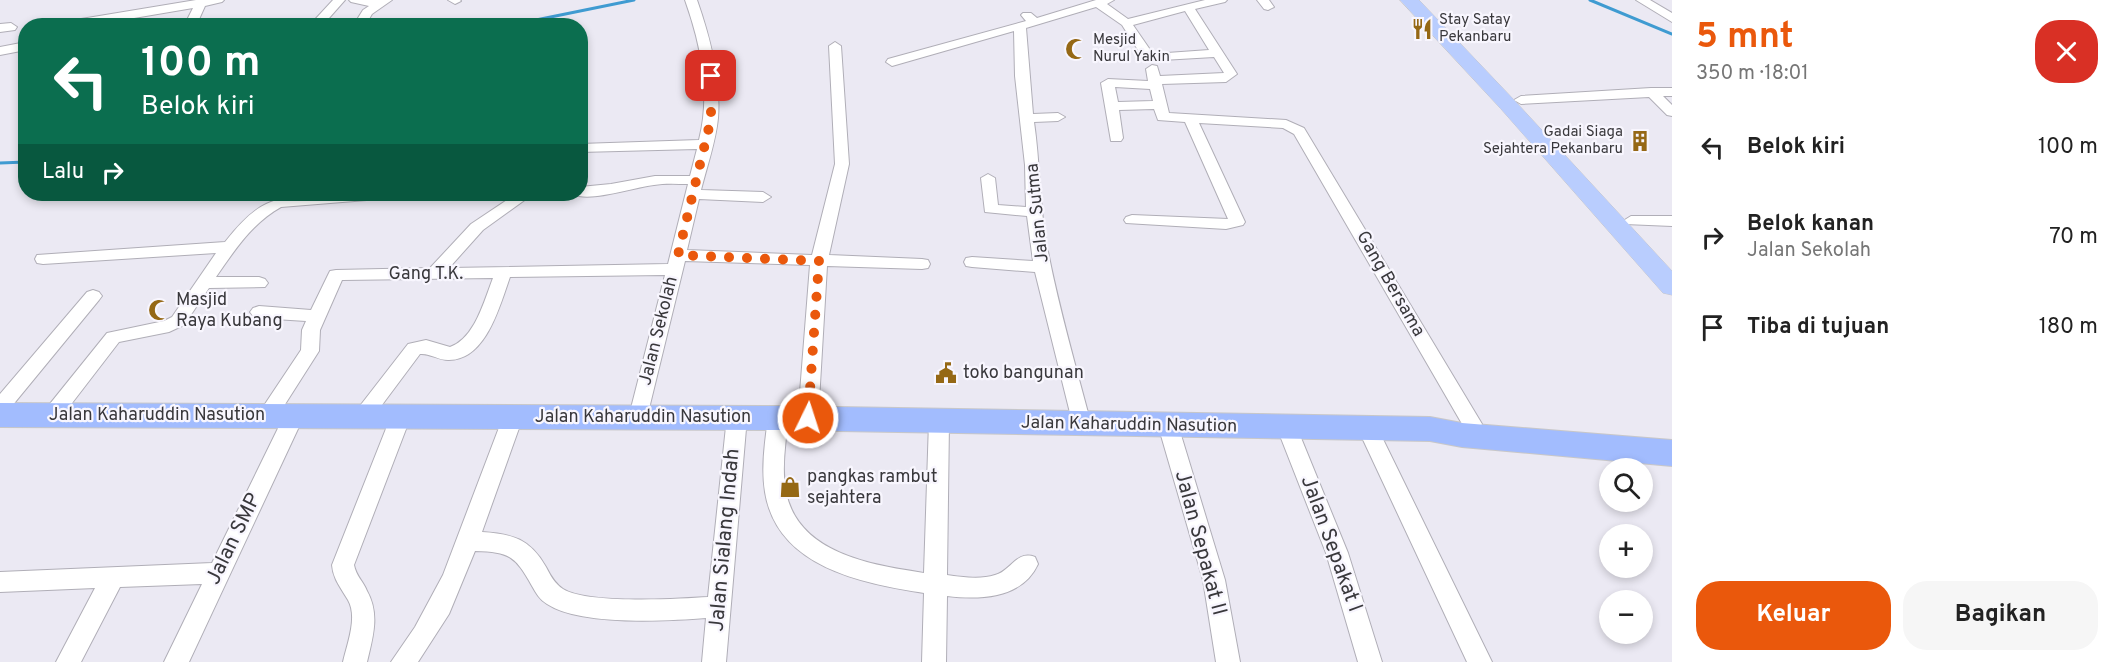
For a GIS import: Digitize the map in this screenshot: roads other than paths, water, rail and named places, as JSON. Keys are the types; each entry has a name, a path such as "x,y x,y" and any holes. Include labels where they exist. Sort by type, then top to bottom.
{"highway":[{"name":"Jalan Kaharuddin Nasution","path":"0,414 736,417 1475,430 1672,439"},
{"name":"Jalan Kaharuddin Nasution","path":"1475,430 1672,453"}],"main road":[{"path":"1409,0 1446,30 1521,100 1672,263"},
{"path":"1426,0 1446,30 1508,105 1672,287"}],"street":[{"path":"107,18 218,0"},
{"path":"322,18 339,0"},
{"path":"355,0 383,2"},
{"name":"Jalan Sekolah","path":"639,417 711,119 712,91 704,35 692,0"},
{"path":"1126,22 1221,0"},
{"path":"1642,0 1672,18"},
{"path":"194,18 201,1"},
{"path":"364,18 367,12 383,2"},
{"path":"892,62 1095,2 1126,22 1149,58 1218,53"},
{"path":"1116,138 1108,83 1154,78 1230,77 1218,53 1188,7"},
{"name":"Jalan Sutma","path":"1027,21 1023,103 1032,161 1034,212 1043,267 1081,424"},
{"path":"835,46 842,164 819,261 793,418 773,468 776,496 783,515 799,539 814,551 860,570 936,584 976,587 1001,585 1027,564"},
{"path":"0,53 18,48"},
{"path":"1154,78 1163,117 1264,123"},
{"path":"1651,92 1672,112"},
{"path":"1521,100 1672,92"},
{"path":"1112,106 1159,105"},
{"path":"1255,107 1264,123"},
{"path":"1026,118 1058,117"},
{"path":"1132,220 1226,224 1237,222 1190,119"},
{"name":"Gang Bersama","path":"1264,123 1293,127 1308,143 1475,430"},
{"path":"588,148 705,144"},
{"path":"988,178 991,209 1034,212"},
{"path":"588,191 655,180 763,197"},
{"path":"52,415 113,337 174,324 243,231 270,205 310,201"},
{"path":"435,273 477,227 515,201"},
{"path":"1632,221 1672,221"},
{"path":"43,259 231,247"},
{"name":"Gang T.K.","path":"281,416 309,351 311,330 336,275 503,274 676,262 819,261 922,264"},
{"path":"972,262 1043,267"},
{"path":"363,416 414,349 423,346 433,347 441,353 451,354 469,345 482,325 503,274"},
{"path":"206,282 259,283"},
{"path":"0,407 93,296"},
{"path":"259,312 317,316"},
{"name":"Jalan SMP","path":"176,662 218,573 281,416"},
{"path":"355,662 363,612 360,600 343,575 343,565 401,416"},
{"path":"403,662 422,641 440,611 513,417"},
{"name":"Jalan Sialang Indah","path":"714,662 736,417"},
{"path":"934,662 939,422"},
{"name":"Jalan Sepakat II","path":"1168,425 1214,580 1228,662"},
{"name":"Jalan Sepakat I","path":"1287,428 1337,553 1370,662"},
{"path":"1368,429 1480,662"},
{"path":"466,541 498,543 518,548 554,596 573,605 682,610 718,607"},
{"path":"0,582 218,573"},
{"path":"68,662 112,577"}],"waterway":[{"path":"546,18 634,0"},
{"path":"1590,0 1672,34"},
{"path":"0,163 18,162"}],"place":[{"name":"Stay Satay Pekanbaru","path":"1422,29"},
{"name":"Mesjid Nurul Yakin","path":"1076,49"},
{"name":"Gadai Siaga Sejahtera Pekanbaru","path":"1640,141"},
{"name":"Masjid Raya Kubang","path":"159,310"},
{"name":"toko bangunan","path":"946,373"},
{"name":"pangkas rambut sejahtera","path":"790,487"}]}
